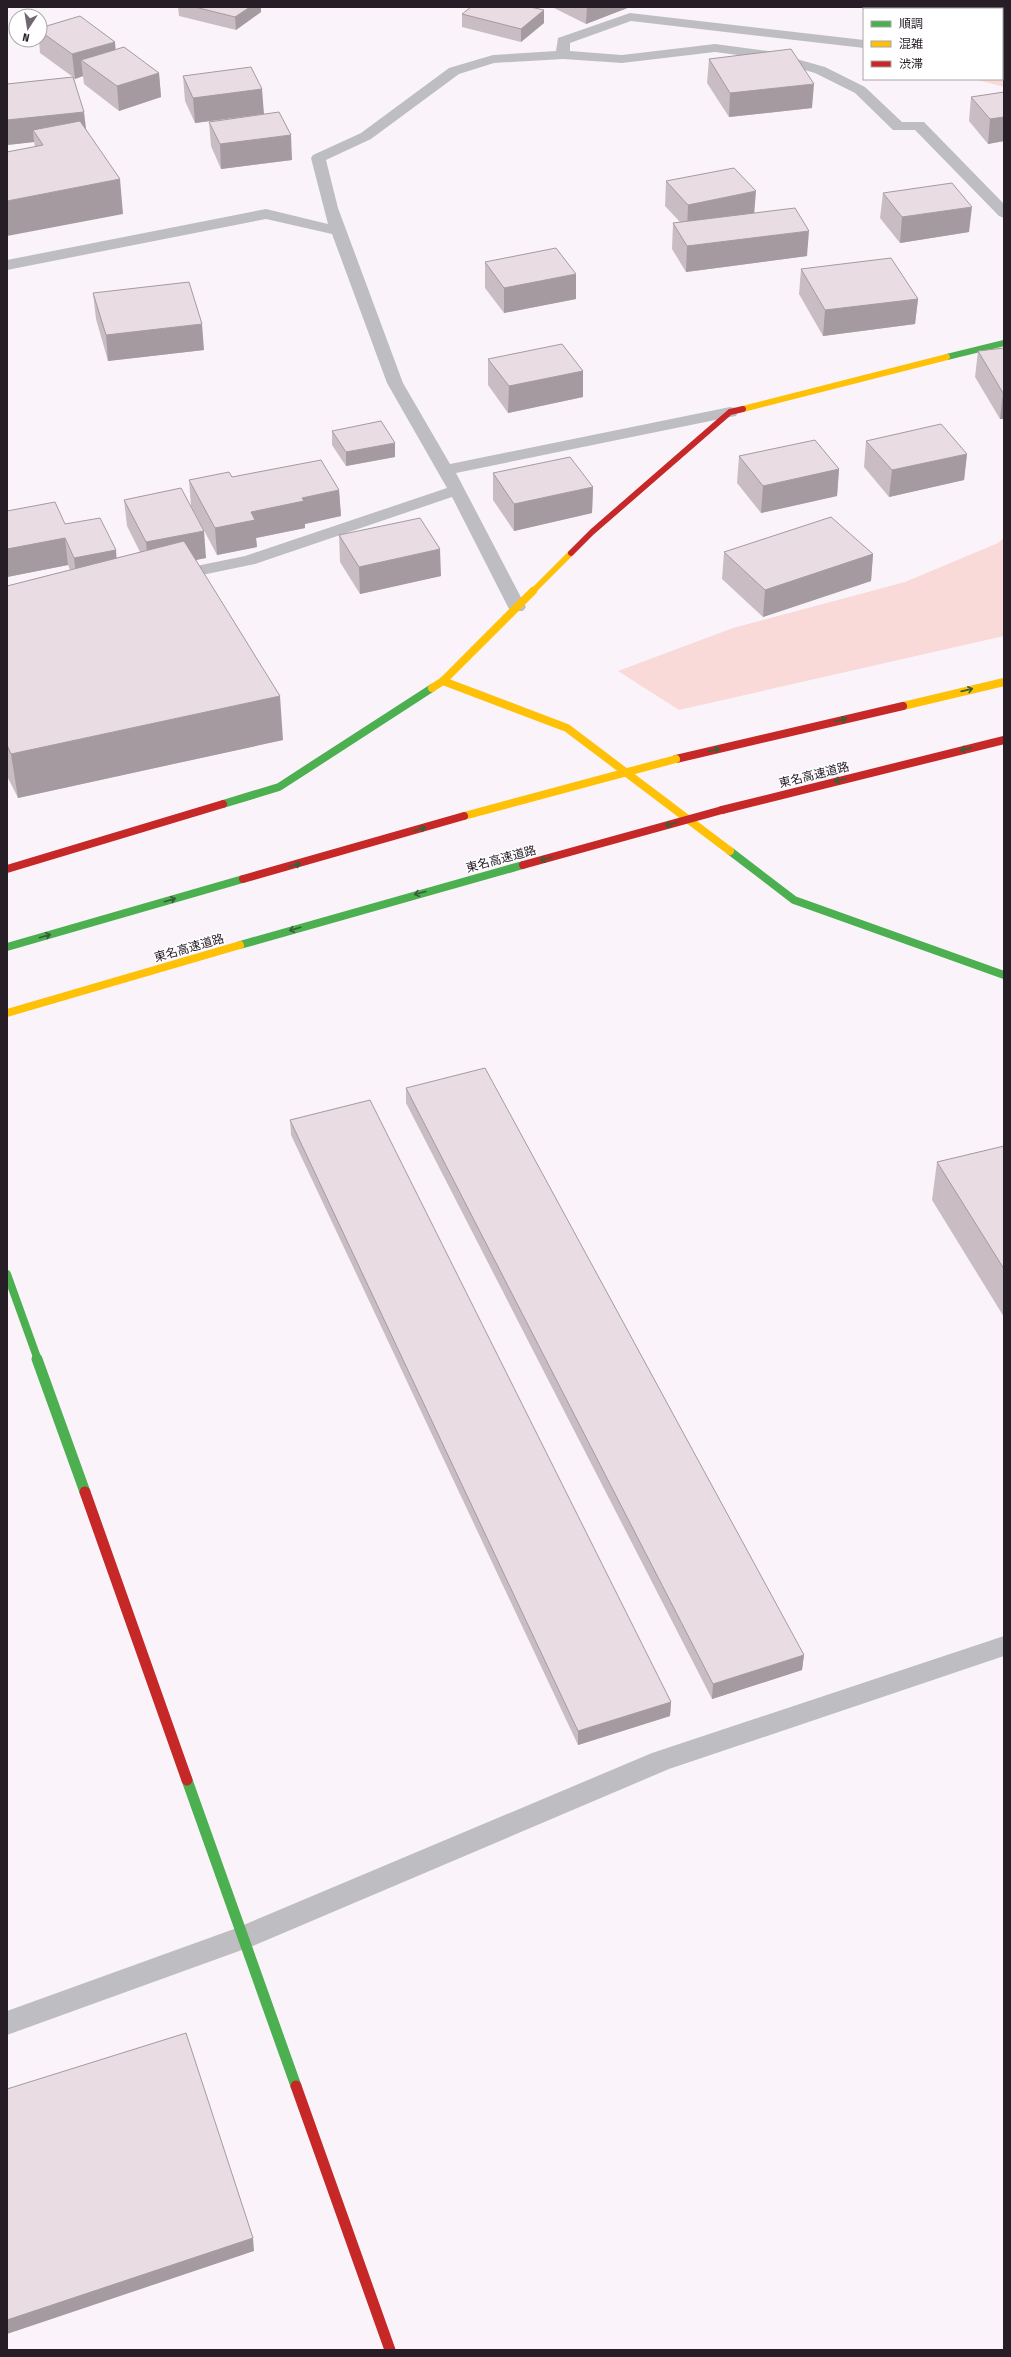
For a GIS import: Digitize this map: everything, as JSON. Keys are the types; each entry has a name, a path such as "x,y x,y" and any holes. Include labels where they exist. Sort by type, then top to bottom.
{"main road":[{"path":"7,869 279,787 443,681 592,532 730,412 1004,343"},
{"path":"443,681 567,728 794,900 1004,975"},
{"path":"7,947 439,823 676,759 1004,682"},
{"name":"東名高速道路","path":"7,1013 363,909 722,810 1004,740"},
{"path":"7,1274 390,2350"}],"street":[{"path":"563,55 563,41 630,17 863,44"},
{"path":"517,607 457,490 395,383 330,208 318,158 366,136 454,71 493,58 563,55 622,59 715,48 768,55 820,70 860,90 898,127 919,125 1004,213"},
{"path":"7,264 266,214 339,231"},
{"path":"446,470 730,412"},
{"path":"155,580 249,560 457,490"},
{"path":"7,2023 243,1938 661,1762 1004,1646"}],"shaded area":[{"path":"895,7 1004,7 1004,87 978,80 1003,80 1003,8"},
{"path":"1004,538 1004,636 679,710 618,671 733,628 905,582 998,543"}],"building":[{"path":"195,7 250,7 235,17"},
{"path":"471,7 530,7 544,10 521,29 462,14"},
{"path":"80,16 115,42 72,54 48,37 48,26"},
{"path":"124,47 159,73 117,86 81,60"},
{"path":"791,49 814,84 730,93 709,59"},
{"path":"251,67 262,89 193,98 183,76"},
{"path":"73,77 84,112 7,120 7,84"},
{"path":"1004,92 1004,117 990,119 971,97"},
{"path":"279,112 291,135 220,144 209,122"},
{"path":"80,121 120,179 7,201 7,152 43,145 33,130"},
{"path":"734,168 756,191 688,205 666,181"},
{"path":"952,183 972,207 902,217 883,193"},
{"path":"795,208 809,231 687,246 673,223"},
{"path":"556,248 576,274 504,288 485,262"},
{"path":"891,258 918,299 825,310 801,269"},
{"path":"189,282 202,324 106,335 93,293"},
{"path":"562,344 583,371 509,386 488,359"},
{"path":"1004,348 1004,393 1003,393 978,351"},
{"path":"381,421 395,443 346,452 332,431"},
{"path":"941,424 967,454 892,470 866,441"},
{"path":"815,440 839,469 763,486 739,456"},
{"path":"570,457 593,487 514,504 493,473"},
{"path":"321,460 339,490 302,498 304,501 251,512 255,520 215,528 189,480 229,472 232,477"},
{"path":"181,488 204,531 146,542 124,500"},
{"path":"55,502 65,524 100,518 116,550 74,558 65,538 7,549 7,511"},
{"path":"831,517 873,554 765,590 724,552"},
{"path":"420,518 440,549 359,567 339,535"},
{"path":"184,541 280,696 11,754 7,745 7,586"},
{"path":"485,1068 804,1655 713,1684 406,1088"},
{"path":"370,1100 671,1702 578,1731 290,1120"},
{"path":"1004,1146 1004,1269 937,1162"},
{"path":"186,2033 253,2238 7,2320 7,2089"}],"traffic: fast":[{"path":"947,357 1004,343"},
{"path":"223,804 279,787 432,688"},
{"path":"730,851 794,900 1004,975"},
{"path":"240,945 523,865"},
{"path":"7,947 243,879"},
{"path":"7,1274 85,1492"},
{"path":"187,1780 296,2086"}],"traffic: slow":[{"path":"743,409 947,357"},
{"path":"432,688 443,681 571,553"},
{"path":"443,681 567,728 730,851"},
{"path":"903,706 1004,682"},
{"path":"464,816 676,759"},
{"path":"7,1013 240,945"}],"traffic: jam":[{"path":"571,553 592,532 730,412 743,409"},
{"path":"676,759 903,706"},
{"path":"722,810 1004,740"},
{"path":"7,869 223,804"},
{"path":"523,865 722,810"},
{"path":"243,879 464,816"},
{"path":"85,1492 187,1780"},
{"path":"296,2086 390,2350"}]}
